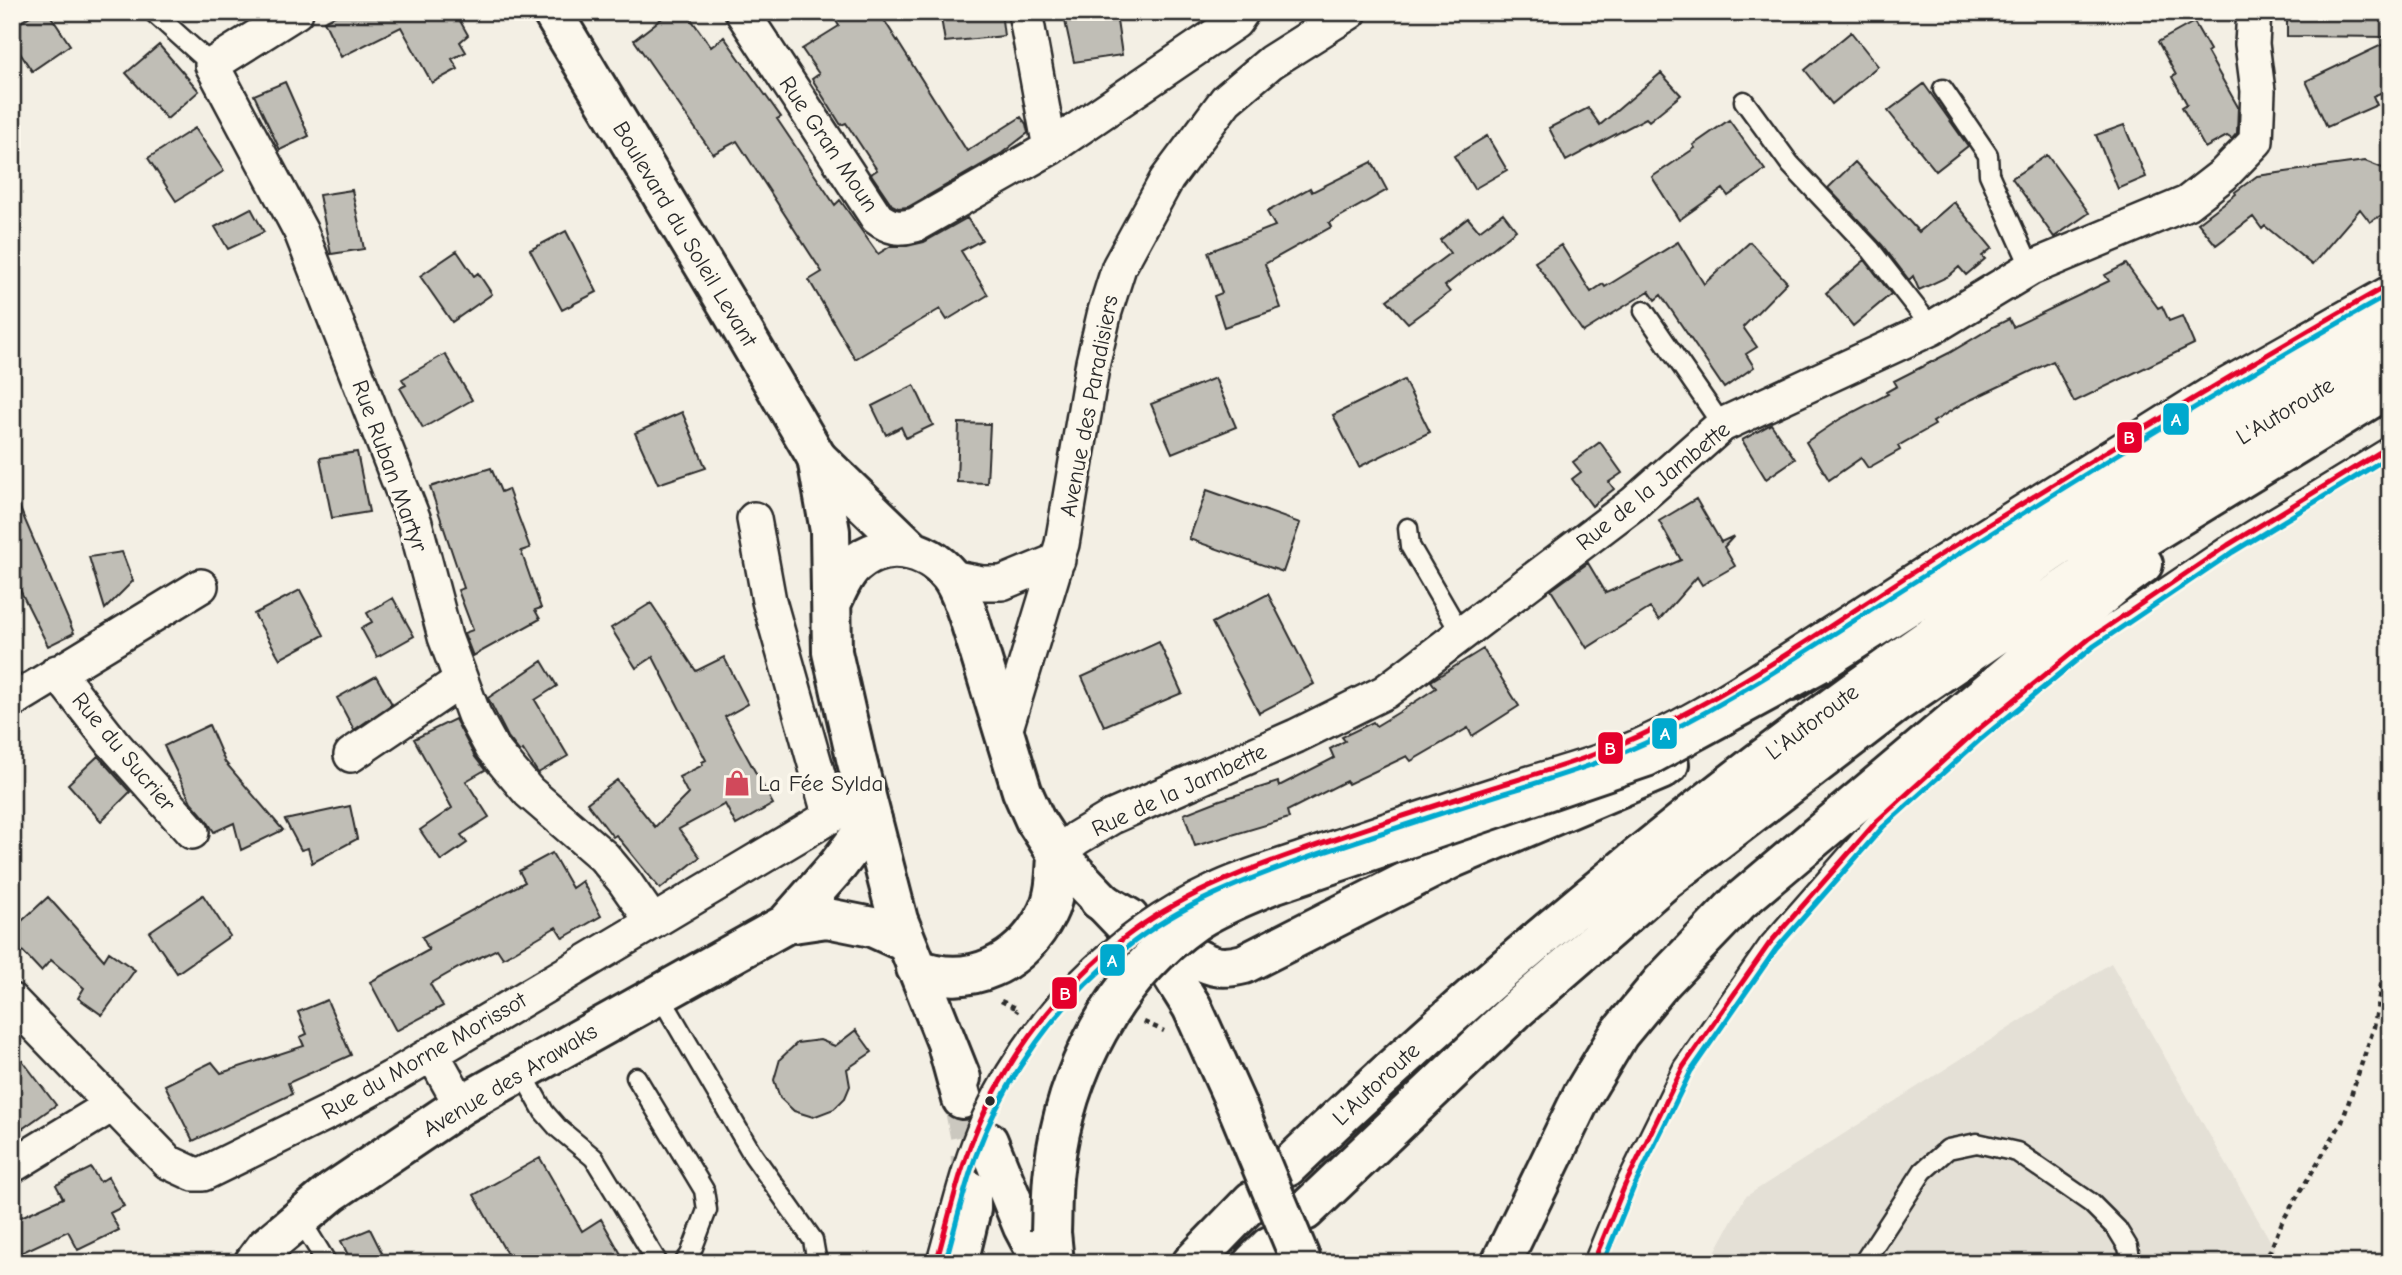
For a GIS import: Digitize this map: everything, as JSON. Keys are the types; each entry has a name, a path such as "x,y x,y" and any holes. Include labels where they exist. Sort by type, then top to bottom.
{"main road":[{"name":"Boulevard du Soleil Levant","path":"552,12 817,458 911,550 930,559 950,577"},
{"path":"1275,1257 1239,1111 1192,1007 1175,959 1224,969 1244,964 1452,858 1661,770 1819,663 1932,575 2390,309"},
{"name":"L'Autoroute","path":"1287,1167 1365,1092 1488,982 1661,837 1842,698 2074,537 2390,347"},
{"path":"1500,1263 1583,1094 1619,1034 1661,983 1739,902 2118,582 2377,395"},
{"name":"L'Autoroute","path":"1305,1211 1515,1011 1667,879 1895,704 2098,566 2377,395"},
{"name":"Boulevard du Soleil Levant","path":"817,458 830,531 832,652 869,807 911,955 964,1093"},
{"path":"832,602 854,564 873,552 889,548 911,550"},
{"path":"950,577 961,596 970,621 1022,791 1035,820 1058,854 1117,914"},
{"path":"1049,1253 1054,1169 1069,1091 1079,1067 1114,1004 1161,948 1196,921 1270,885 1646,757 1819,663"},
{"name":"Avenue des Arawaks","path":"266,1257 300,1219 331,1192 461,1105 786,924 838,865 869,807"},
{"name":"Avenue des Arawaks","path":"786,924 827,918 872,927 911,955 933,975 950,978 974,975 1001,963 1025,944 1048,912 1058,854"},
{"path":"988,1141 1024,1227 1049,1253"},
{"path":"958,1263 971,1209 971,1191"},
{"path":"1192,1263 1252,1201"}],"street":[{"path":"212,65 296,12"},
{"name":"Rue Gran Moun","path":"742,12 877,218 887,226 901,229 915,225 1050,148"},
{"path":"1025,12 1050,148 1235,22 1242,12"},
{"name":"Avenue des Paradisiers","path":"1004,735 1058,560 1093,362 1119,267 1167,179 1226,100 1271,62 1350,12"},
{"name":"Rue de la Jambette","path":"1058,854 1077,838 1112,817 1296,736 1385,692 1633,504 1722,425 1932,328 2031,268 2188,203 2223,175 2256,141 2258,91 2252,44 2255,12"},
{"name":"Rue Ruban Martyr","path":"212,65 301,232 415,523 445,637 474,715 492,748 529,792 604,857 652,921"},
{"path":"754,519 769,601 830,817"},
{"path":"950,577 982,583 1002,583 1058,560"},
{"name":"Rue du Sucrier","path":"12,701 201,586"},
{"name":"Rue du Sucrier","path":"57,672 111,743 192,832"},
{"path":"351,755 460,681"},
{"name":"Rue du Morne Morissot","path":"12,1001 168,1162 194,1174 203,1174 329,1112 830,817 869,807"},
{"path":"432,1053 461,1105"},
{"path":"12,1166 112,1105"}],"lane":[{"path":"153,12 212,65"},
{"path":"1943,89 1988,155 1989,174 2031,268"},
{"path":"1744,101 1790,164 1871,250 1932,328"},
{"path":"936,1263 966,1158 982,1117 1006,1072 1061,998 1126,937 1169,907 1210,884 1235,874 1384,822 1619,746 1714,699 1932,575 2206,388 2390,284"},
{"path":"1644,311 1722,425"},
{"path":"1593,1263 1625,1185 1683,1067 1769,944 1877,821 1975,732 2089,639 2228,545 2390,446"},
{"path":"1408,528 1410,546 1461,634"},
{"path":"659,994 753,1155 813,1240 817,1263"},
{"path":"521,1071 544,1112 558,1128 594,1158 658,1263"},
{"path":"636,1077 704,1190 707,1210 690,1255 684,1263"},
{"path":"1863,1263 1923,1171 1948,1149 1977,1143 2017,1152 2091,1203 2118,1229 2128,1247 2132,1263"},
{"path":"300,1219 327,1263"}],"path":[{"path":"2390,789 2390,809"},
{"path":"2265,1263 2282,1222 2342,1122 2374,1027 2381,985 2390,961"},
{"path":"994,997 1018,1009 1013,1018"}],"shaded area":[{"path":"1590,918 1233,1263 1219,1263 1317,1164 1490,1001"},
{"path":"2111,963 2283,1263 1709,1263 1745,1197"},
{"path":"2390,1192 2390,1263 2389,1263 2385,1213"}],"building":[{"path":"36,12 48,12 70,45 32,71 12,41 12,28"},
{"path":"343,12 455,12 468,35 460,42 466,52 452,59 458,69 432,83 401,27 341,57 324,21"},
{"path":"670,12 686,12 711,47 724,37 781,117 777,119 835,205 840,200 878,254 891,246 924,242 967,218 982,240 961,251 988,295 947,320 940,309 855,359 809,280 822,272 737,141 713,154 634,40"},
{"path":"831,12 879,12 967,151 1021,117 1028,133 1002,153 908,207 898,208 892,205 871,174 877,170 846,123 841,125 812,79 819,74 802,49 839,26"},
{"path":"940,12 1001,12 1004,36 945,42"},
{"path":"2287,12 2390,12 2390,37 2287,36"},
{"path":"1116,14 1122,55 1074,62 1065,21"},
{"path":"2194,22 2210,50 2207,52 2238,107 2237,133 2232,139 2227,136 2205,148 2182,107 2187,104 2172,77 2176,75 2158,42"},
{"path":"1851,32 1878,66 1832,104 1805,70"},
{"path":"2390,41 2390,89 2373,96 2377,105 2327,127 2306,81"},
{"path":"159,45 199,91 167,119 126,73"},
{"path":"1661,73 1681,95 1649,121 1646,118 1566,161 1549,128 1588,108 1600,125"},
{"path":"285,82 309,136 280,150 254,95"},
{"path":"1924,84 1968,146 1936,171 1888,111"},
{"path":"1729,120 1765,170 1728,196 1723,189 1679,220 1652,177 1695,148 1693,145"},
{"path":"2124,125 2146,177 2118,189 2096,135"},
{"path":"195,128 224,171 176,201 148,158"},
{"path":"1487,136 1507,170 1474,189 1454,156"},
{"path":"2047,155 2089,213 2054,237 2012,178"},
{"path":"2365,161 2390,171 2390,210 2370,222 2360,209 2312,265 2265,226 2262,229 2253,217 2216,245 2198,223 2257,176"},
{"path":"1372,162 1387,190 1329,223 1331,227 1265,264 1281,308 1224,327 1214,296 1222,293 1208,252 1275,226 1267,212 1310,188 1312,192"},
{"path":"1855,162 1919,232 1954,202 1992,248 1982,256 1985,259 1966,275 1959,267 1949,276 1919,290 1913,276 1909,280 1882,245 1828,188"},
{"path":"352,190 364,249 331,254 319,195"},
{"path":"251,208 264,232 228,249 215,227"},
{"path":"1503,213 1516,230 1445,286 1450,292 1408,323 1387,300 1450,253 1440,240 1468,218 1479,231"},
{"path":"566,231 597,292 562,310 530,250"},
{"path":"1678,242 1704,284 1750,242 1787,282 1743,327 1757,347 1746,354 1754,367 1724,388 1661,295 1655,300 1649,291 1583,332 1535,262 1561,245 1591,292 1603,284 1605,287"},
{"path":"457,251 474,276 478,273 492,294 452,322 420,276"},
{"path":"1865,260 1891,294 1853,326 1826,293"},
{"path":"2126,264 2158,308 2162,306 2169,321 2182,316 2194,344 2074,402 2053,361 1962,404 1933,422 1935,425 1898,446 1900,450 1868,468 1861,458 1829,480 1806,442 1840,419 1888,394 1886,392 1897,386 1894,381 2009,319 2013,327 2109,281 2105,275"},
{"path":"445,354 472,400 423,428 400,388 406,385 402,379"},
{"path":"1215,378 1236,427 1172,453 1151,404"},
{"path":"1404,380 1430,432 1359,467 1333,415"},
{"path":"914,385 933,425 906,438 901,427 886,435 872,406"},
{"path":"682,412 706,468 658,484 635,433"},
{"path":"959,423 990,424 987,483 957,482"},
{"path":"1771,424 1795,459 1766,479 1742,440"},
{"path":"1600,442 1622,473 1609,482 1614,489 1592,506 1572,479 1581,472 1573,462"},
{"path":"357,452 369,512 332,518 320,458"},
{"path":"491,468 501,492 508,489 530,548 521,551 541,608 535,610 540,619 473,656 464,633 473,630 458,590 464,588 430,487"},
{"path":"12,490 74,633 48,646 12,574"},
{"path":"1207,490 1300,523 1283,572 1189,539"},
{"path":"1696,499 1721,542 1734,536 1724,547 1735,566 1702,585 1697,577 1659,620 1650,608 1587,648 1551,590 1588,563 1606,593 1681,560 1659,521"},
{"path":"122,552 133,581 105,609 89,557"},
{"path":"300,590 324,635 280,659 254,614"},
{"path":"1268,594 1314,684 1259,713 1212,623"},
{"path":"393,598 414,636 377,657 361,628 372,622 367,613"},
{"path":"651,603 696,671 724,657 748,704 725,717 773,804 736,825 725,804 679,829 700,857 660,889 616,835 613,837 587,803 617,780 655,827 688,794 679,777 703,765 702,762 706,760 653,657 636,668 611,628"},
{"path":"1159,642 1182,693 1104,726 1082,677"},
{"path":"1483,649 1519,706 1472,736 1468,728 1411,761 1407,756 1348,784 1346,781 1287,811 1289,818 1195,846 1184,814 1278,782 1279,786 1334,758 1330,749 1345,741 1342,737 1373,722 1376,726 1401,711 1436,688 1431,681"},
{"path":"542,661 557,686 535,700 568,756 538,773 523,750 520,752 508,737 488,698"},
{"path":"376,676 392,704 354,730 337,698"},
{"path":"455,719 485,770 466,781 489,817 461,835 467,843 441,861 420,830 452,808 414,739"},
{"path":"209,725 225,762 283,830 241,850 234,823 214,832 191,802 164,746"},
{"path":"98,756 130,792 101,821 68,784"},
{"path":"350,806 357,839 312,863 308,848 301,850 285,820"},
{"path":"552,853 572,888 582,881 601,916 563,938 556,927 503,958 497,949 460,967 430,984 443,1006 396,1031 370,982 429,950 422,937 525,882 519,871"},
{"path":"203,895 230,936 177,973 149,932"},
{"path":"48,897 104,960 109,952 135,970 102,1015 78,998 84,988 51,960 41,971 12,940 12,930"},
{"path":"327,1000 351,1055 288,1083 292,1094 193,1141 165,1085 212,1062 221,1073 304,1046 300,1037 307,1034 298,1012"},
{"path":"856,1030 872,1052 847,1069 850,1086 845,1098 834,1109 813,1117 794,1111 780,1098 774,1080 780,1059 797,1043 820,1040 835,1046"},
{"path":"12,1047 56,1105 12,1136"},
{"path":"540,1158 582,1231 601,1219 626,1263 512,1263 474,1195"},
{"path":"91,1168 100,1182 108,1177 124,1206 110,1213 119,1230 78,1250 68,1231 12,1257 12,1221 63,1198 56,1185"},
{"path":"370,1229 387,1263 352,1263 341,1241"}],"tunnel":[{"path":"962,1099 969,1135 971,1191"}],"transit line":[{"name":"B","path":"936,1263 966,1157 978,1125 1010,1065 1050,1009 1073,984 1144,923 1187,898 1256,867 1596,754 1692,710 1795,649 2043,490 2273,351 2390,284"},
{"name":"A","path":"945,1263 975,1158 987,1128 1018,1070 1036,1043 1078,992 1101,969 1147,932 1191,906 1263,874 1583,768 1662,735 1766,677 2159,429 2390,294"},
{"name":"B","path":"1593,1263 1625,1185 1683,1067 1769,944 1877,821 1975,732 2089,639 2228,545 2390,446"},
{"name":"A","path":"1603,1263 1633,1189 1691,1071 1776,949 1883,827 1981,739 2094,646 2233,552 2390,456"}],"place":[{"name":"La Fée Sylda","path":"737,783"}]}
